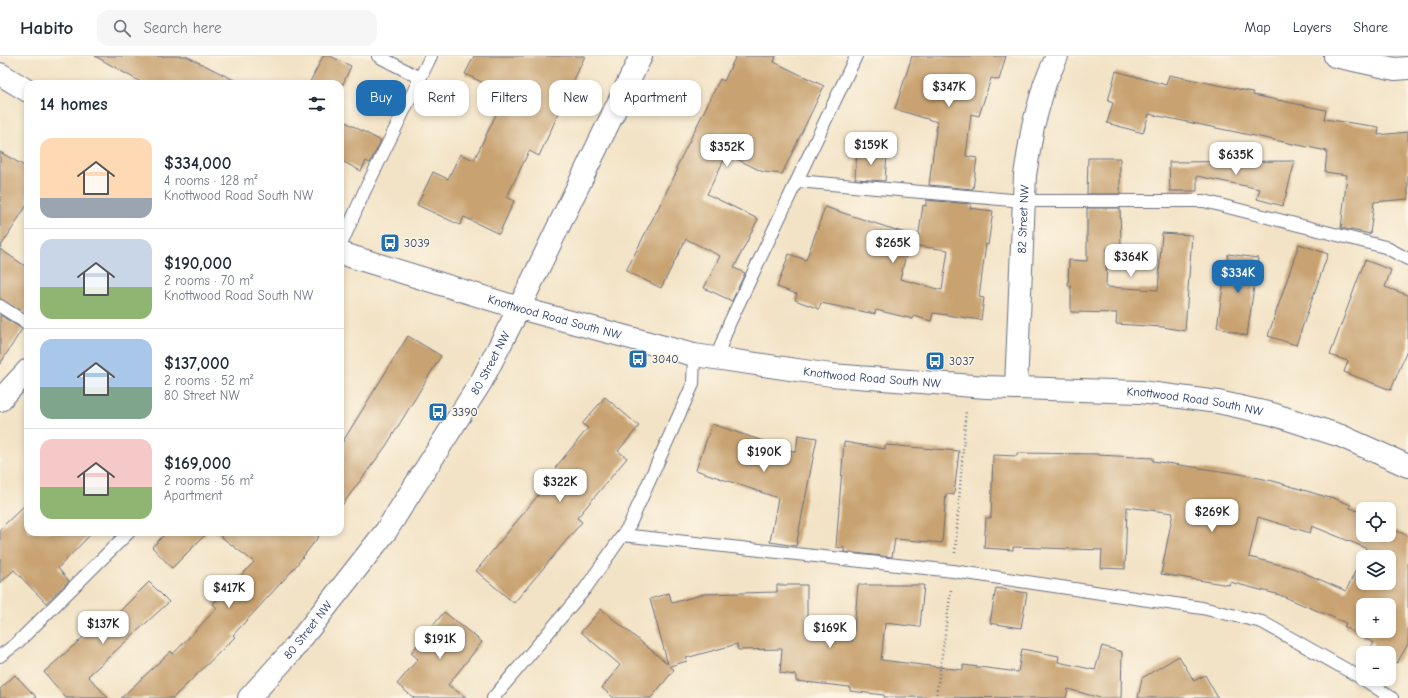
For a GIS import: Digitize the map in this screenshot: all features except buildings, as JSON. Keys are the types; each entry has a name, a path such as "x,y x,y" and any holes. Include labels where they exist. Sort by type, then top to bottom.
{"street":[{"name":"80 Street NW","path":"249,698 290,653 386,531 481,382 519,308 641,56"},
{"name":"82 Street NW","path":"1016,387 1025,175 1033,126 1045,83 1057,56"},
{"path":"1335,56 1395,69 1408,68"},
{"path":"0,74 24,89"},
{"name":"Knottwood Road South NW","path":"344,254 519,308 694,355 831,375 986,387 1141,392 1218,402 1272,414 1341,436 1408,466"},
{"path":"0,400 24,374"}],"lane":[{"path":"378,56 420,78"},
{"path":"344,238 364,192 431,56"},
{"path":"716,359 730,324 856,56"},
{"path":"797,180 1023,201 1204,201 1385,247 1408,258"},
{"path":"0,306 24,321"},
{"path":"493,698 584,589 629,526 693,384 694,355"},
{"path":"622,535 953,571 1202,608 1262,622 1356,675"},
{"path":"0,656 16,644 125,536"},
{"path":"1374,686 1392,698"}],"place":[{"name":"3039","path":"390,243"},
{"name":"3040","path":"638,359"},
{"name":"3037","path":"935,361"},
{"name":"3390","path":"438,412"}]}
